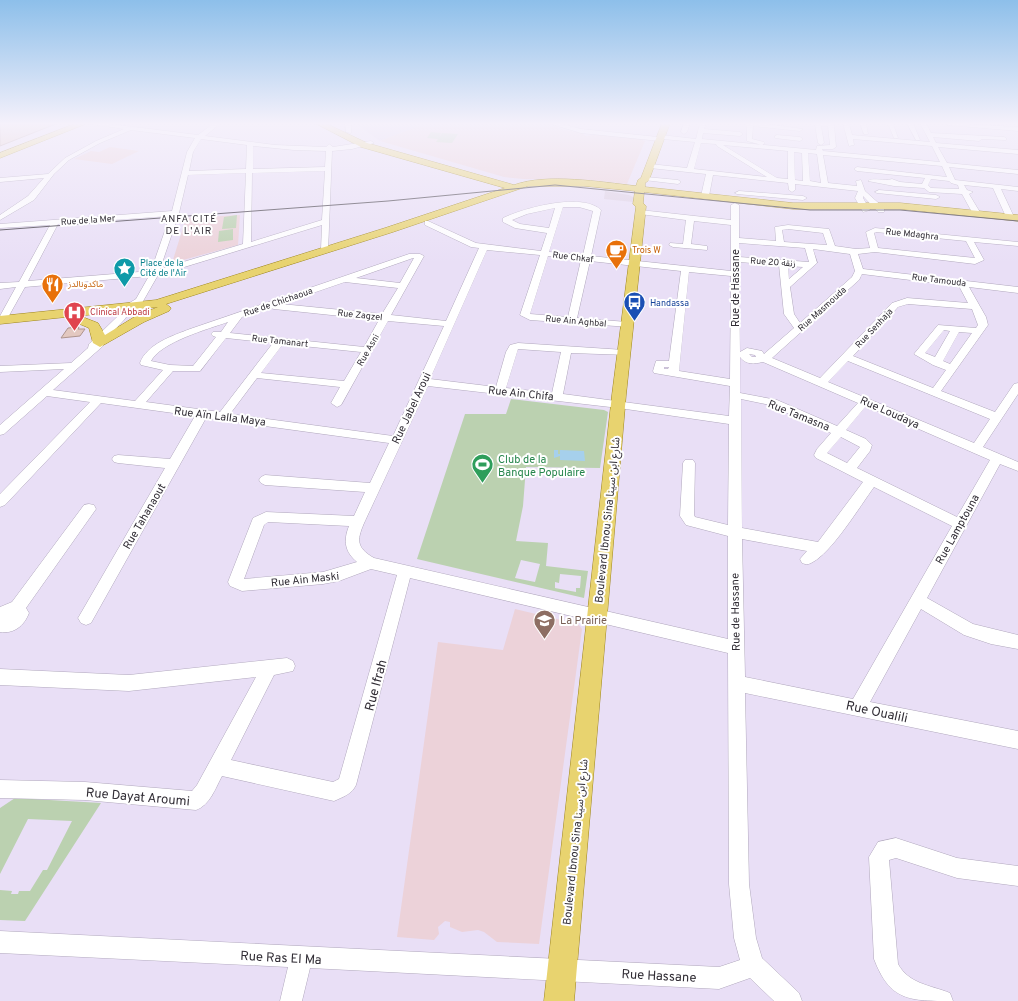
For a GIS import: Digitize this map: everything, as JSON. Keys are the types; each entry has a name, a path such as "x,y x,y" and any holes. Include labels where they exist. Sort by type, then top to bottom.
{"main road":[{"path":"458,170 520,187 560,187 645,195 738,199"},
{"name":"Boulevard Ibnou Sina شارع ابن سينا","path":"559,1001 627,325 634,264 645,195 652,170"},
{"path":"97,344 140,319 170,306 432,221 520,187"},
{"path":"1,322 79,319 166,301 520,187"},
{"path":"864,192 899,199 914,199 942,210 1015,219"},
{"path":"645,195 705,196 738,199 804,212 879,207 1015,219"},
{"path":"879,207 899,199"},
{"path":"1,322 134,308 170,306"},
{"path":"79,319 93,324 98,330 97,344"}],"street":[{"path":"0,218 31,198 54,170"},
{"path":"0,431 97,344 134,308 155,274 175,213 186,170"},
{"path":"185,173 308,170"},
{"path":"325,250 327,170"},
{"path":"645,195 678,182 682,170 828,185 864,192"},
{"path":"761,170 778,180"},
{"path":"791,197 793,170"},
{"path":"807,170 807,183"},
{"path":"825,170 828,185"},
{"path":"857,170 864,192 879,207"},
{"path":"865,170 889,172 908,176 929,176 996,187 1016,192"},
{"path":"948,170 977,214"},
{"path":"1001,170 1018,172"},
{"path":"246,246 249,172"},
{"path":"705,196 710,172"},
{"path":"889,172 899,199"},
{"path":"0,180 48,176"},
{"name":"Rue de Hassane","path":"741,176 734,223 734,266 739,354 735,389 736,682 739,884 745,935 754,966"},
{"path":"925,186 929,176"},
{"path":"760,194 762,178"},
{"path":"871,181 925,186 934,194 942,210"},
{"path":"996,187 1015,219"},
{"path":"864,192 859,198 864,207"},
{"path":"879,192 899,199"},
{"path":"914,199 934,194 964,192 1000,195 1016,192"},
{"path":"738,199 760,194 803,198"},
{"path":"645,195 690,218 734,223"},
{"path":"552,231 518,226 506,221 532,210 590,207 597,210 572,320"},
{"path":"545,254 559,209"},
{"name":"Rue de la Mer","path":"0,226 175,213"},
{"path":"687,246 690,218"},
{"name":"Rue Chkaf","path":"432,221 474,245 484,247 685,269 734,266"},
{"path":"1,322 23,284 55,222"},
{"path":"0,286 155,274 325,222"},
{"path":"780,243 778,230 788,227 826,231 832,248"},
{"name":"Rue Mdaghra","path":"874,250 871,231 1018,244"},
{"path":"734,240 780,243 853,251 874,250 975,261 980,260 969,240"},
{"path":"673,245 704,248"},
{"path":"786,286 811,264 813,259 808,246"},
{"name":"Rue Jabel Aroui","path":"370,563 356,554 353,549 352,535 424,382 484,247"},
{"path":"853,251 859,271"},
{"name":"Rue Ain Aghbal","path":"545,254 525,315 530,317 627,325"},
{"name":"Rue de Chichaoua","path":"170,368 148,364 144,361 163,345 193,331 418,255"},
{"name":"Rue Asni","path":"337,403 420,258 418,255"},
{"path":"783,263 789,314 799,329"},
{"name":"Rue 20 زنقة","path":"734,266 783,263 811,264"},
{"path":"673,370 685,269"},
{"name":"Rue Tamouda","path":"859,271 1018,290"},
{"name":"Rue Masmouda","path":"763,358 799,329 852,282 859,271"},
{"path":"344,280 404,286"},
{"path":"935,392 979,331 983,322 962,283"},
{"name":"Rue Senhaja","path":"822,382 895,305 900,302 920,300 974,306"},
{"name":"Rue Zagzel","path":"270,305 450,324"},
{"path":"137,406 170,368 196,369 238,316"},
{"path":"951,368 919,354 940,327 979,331"},
{"path":"937,363 956,328"},
{"name":"Rue Tamanart","path":"193,331 279,342 367,350"},
{"path":"222,417 279,342"},
{"path":"500,391 514,347 522,345 624,353"},
{"path":"557,397 567,349"},
{"name":"Rue Loudaya","path":"739,354 750,360 758,360 763,358 1018,467"},
{"name":"Rue Senhaja","path":"847,357 998,418"},
{"path":"0,369 72,366"},
{"name":"Rue Tamasna","path":"659,368 673,370 774,402 839,431 866,445 866,448 849,470"},
{"path":"254,375 348,385"},
{"name":"Rue Ain Chifa","path":"424,382 619,404 735,421"},
{"path":"976,449 1018,386"},
{"name":"Rue Aïn Lalla Maya","path":"44,392 137,406 396,440"},
{"path":"0,502 98,400"},
{"path":"865,401 820,455 960,524"},
{"name":"Rue Tahanaout","path":"86,618 202,414"},
{"path":"0,418 13,419"},
{"name":"Rue Lamptouna","path":"858,707 997,458"},
{"path":"118,459 174,464"},
{"path":"690,463 688,519 735,532 821,548"},
{"path":"265,480 374,488"},
{"path":"808,559 821,548 871,481"},
{"path":"0,616 7,610 17,608 89,509"},
{"name":"Rue Ain Maski","path":"358,521 266,517 261,519 258,522 235,580 237,585 328,578 355,571 370,563"},
{"path":"370,563 597,617 736,648"},
{"name":"Rue Ifrah","path":"217,766 334,792 344,787 351,777 405,571"},
{"path":"918,600 981,635 1018,642"},
{"path":"0,625 7,626 17,620 21,613 17,608"},
{"path":"0,677 129,683 287,666"},
{"name":"Rue Dayat Aroumi","path":"0,789 85,791 196,800 204,792 269,669"},
{"name":"Rue Oualili","path":"736,682 1018,740"},
{"path":"942,1001 905,989 894,981 888,971 878,870 880,857 885,849 896,848 957,868 1018,876"},
{"name":"Rue Ras El Ma","path":"0,942 562,970"},
{"path":"291,1001 301,958"},
{"path":"754,966 791,1001"},
{"name":"Rue Hassane","path":"562,970 719,978 754,966"}],"shaded area":[{"path":"479,170 633,170 627,184 589,180 523,179 504,177"},
{"path":"605,191 629,195 633,197 633,202 604,199"},
{"path":"240,215 238,245 172,263 186,218"},
{"path":"515,609 578,624 582,629 539,944 497,942 484,932 478,930 462,932 450,927 450,922 445,921 438,927 439,934 434,940 397,937 438,642 503,650"}],"green space":[{"path":"237,215 236,228 222,229 224,217"},
{"path":"233,229 233,240 218,242 219,231"},
{"name":"Club de la Banque Populaire","path":"511,399 604,410 608,412 600,468 526,467 523,506 516,541 548,543 546,566 588,571 584,598 417,559 465,414 506,414","holes":["521,560 540,564 535,582 515,578","560,574 581,576 580,588 576,588 576,592 555,588 555,582 559,583"]},
{"path":"15,798 101,803 25,921 0,920 0,890 12,891 11,894 18,894 19,891 30,891 43,870 47,870 72,821 28,819 0,874 0,808"}],"water":[{"path":"554,450 558,450 558,454 560,454 560,450 584,451 585,461 560,460 560,456 554,458"}],"building":[{"name":"Clinical Abbadi","path":"79,327 78,329 85,329 80,336 61,338 68,328"}],"tram line":[{"path":"0,230 388,201 555,185 810,210 900,210 1018,221"}],"place":[{"name":"Trois W","path":"616,270"},
{"name":"Place de la Cité de l'Air","path":"125,288"},
{"name":"ماكدونالدز","path":"53,304"},
{"name":"Handassa","path":"635,322"},
{"name":"Clinical Abbadi","path":"74,332"},
{"name":"Club de la Banque Populaire","path":"483,484"},
{"name":"La Prairie","path":"544,640"}],"district":[{"name":"ANFA CITÉ DE L'AIR","path":"189,224"}]}
